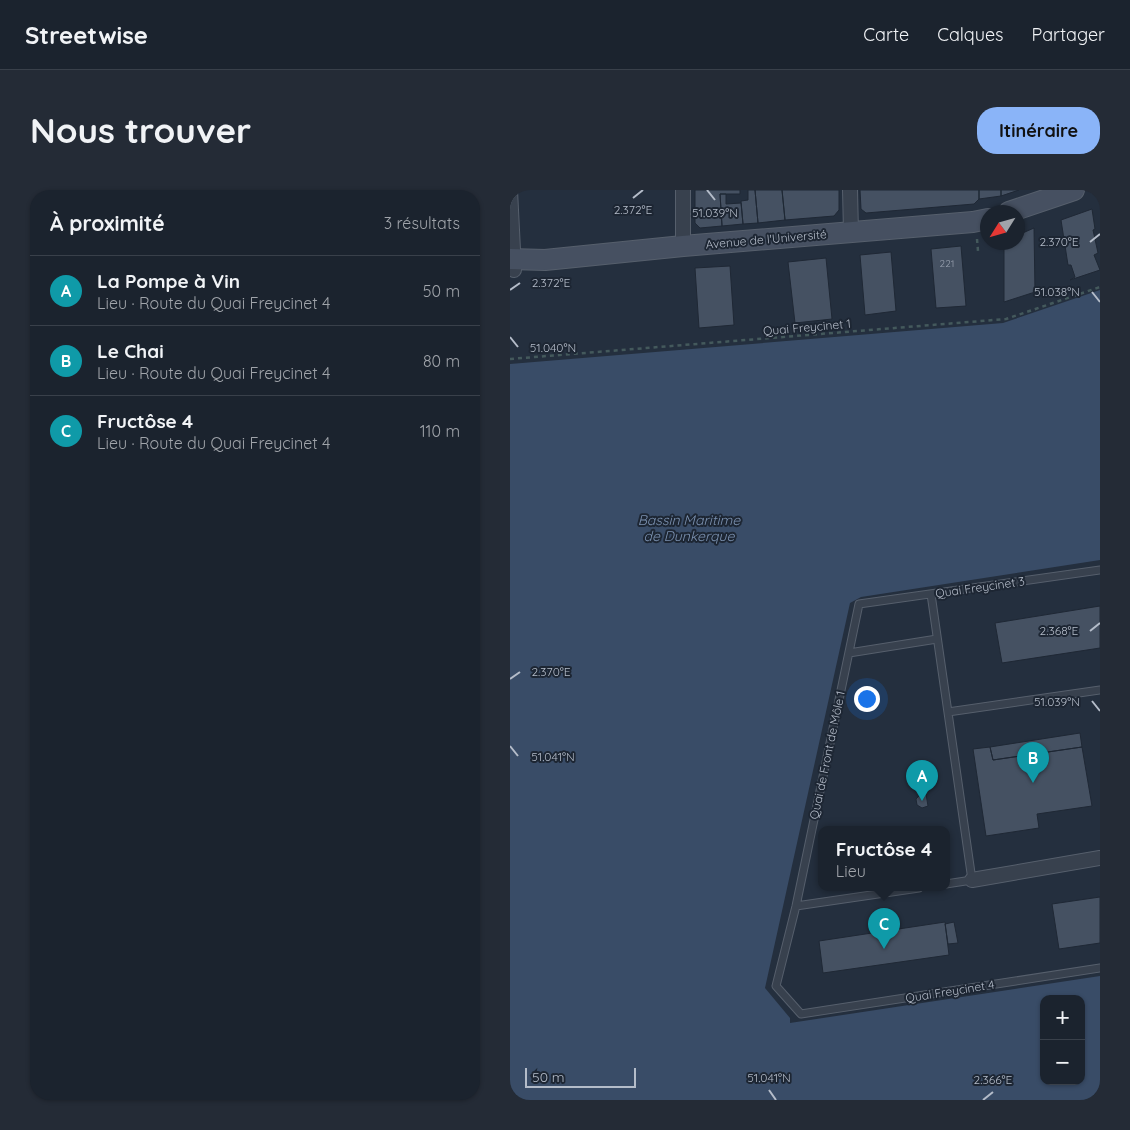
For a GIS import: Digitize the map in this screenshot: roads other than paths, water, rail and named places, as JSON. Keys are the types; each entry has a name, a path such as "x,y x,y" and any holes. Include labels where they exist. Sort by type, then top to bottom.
{"street":[{"path":"510,190 512,265"},
{"path":"683,190 683,246"},
{"path":"850,190 851,232"},
{"path":"1025,207 1074,190"},
{"name":"Avenue de l'Université","path":"512,265 683,246 972,222 980,226"},
{"path":"972,880 1100,858"}],"lane":[{"name":"Quai Freycinet 3","path":"859,604 1100,570"},
{"path":"931,594 972,880 950,883"},
{"name":"Quai de Front de Môle 1","path":"801,1014 776,986 796,906 859,604"},
{"path":"849,653 937,639"},
{"path":"948,712 1100,690"},
{"path":"796,906 898,891"},
{"name":"Quai Freycinet 4","path":"801,1014 1100,968"}],"water":[{"name":"Bassin Maritime de Dunkerque","path":"1100,290 1100,560 861,597 850,603 765,988 790,1018 790,1023 1100,976 1100,1100 510,1100 510,364 1003,323"}],"place":[{"name":"Le Chai","path":"1033,783"},
{"name":"La Pompe à Vin","path":"922,801"},
{"name":"Fructôse 4","path":"884,949"}]}
